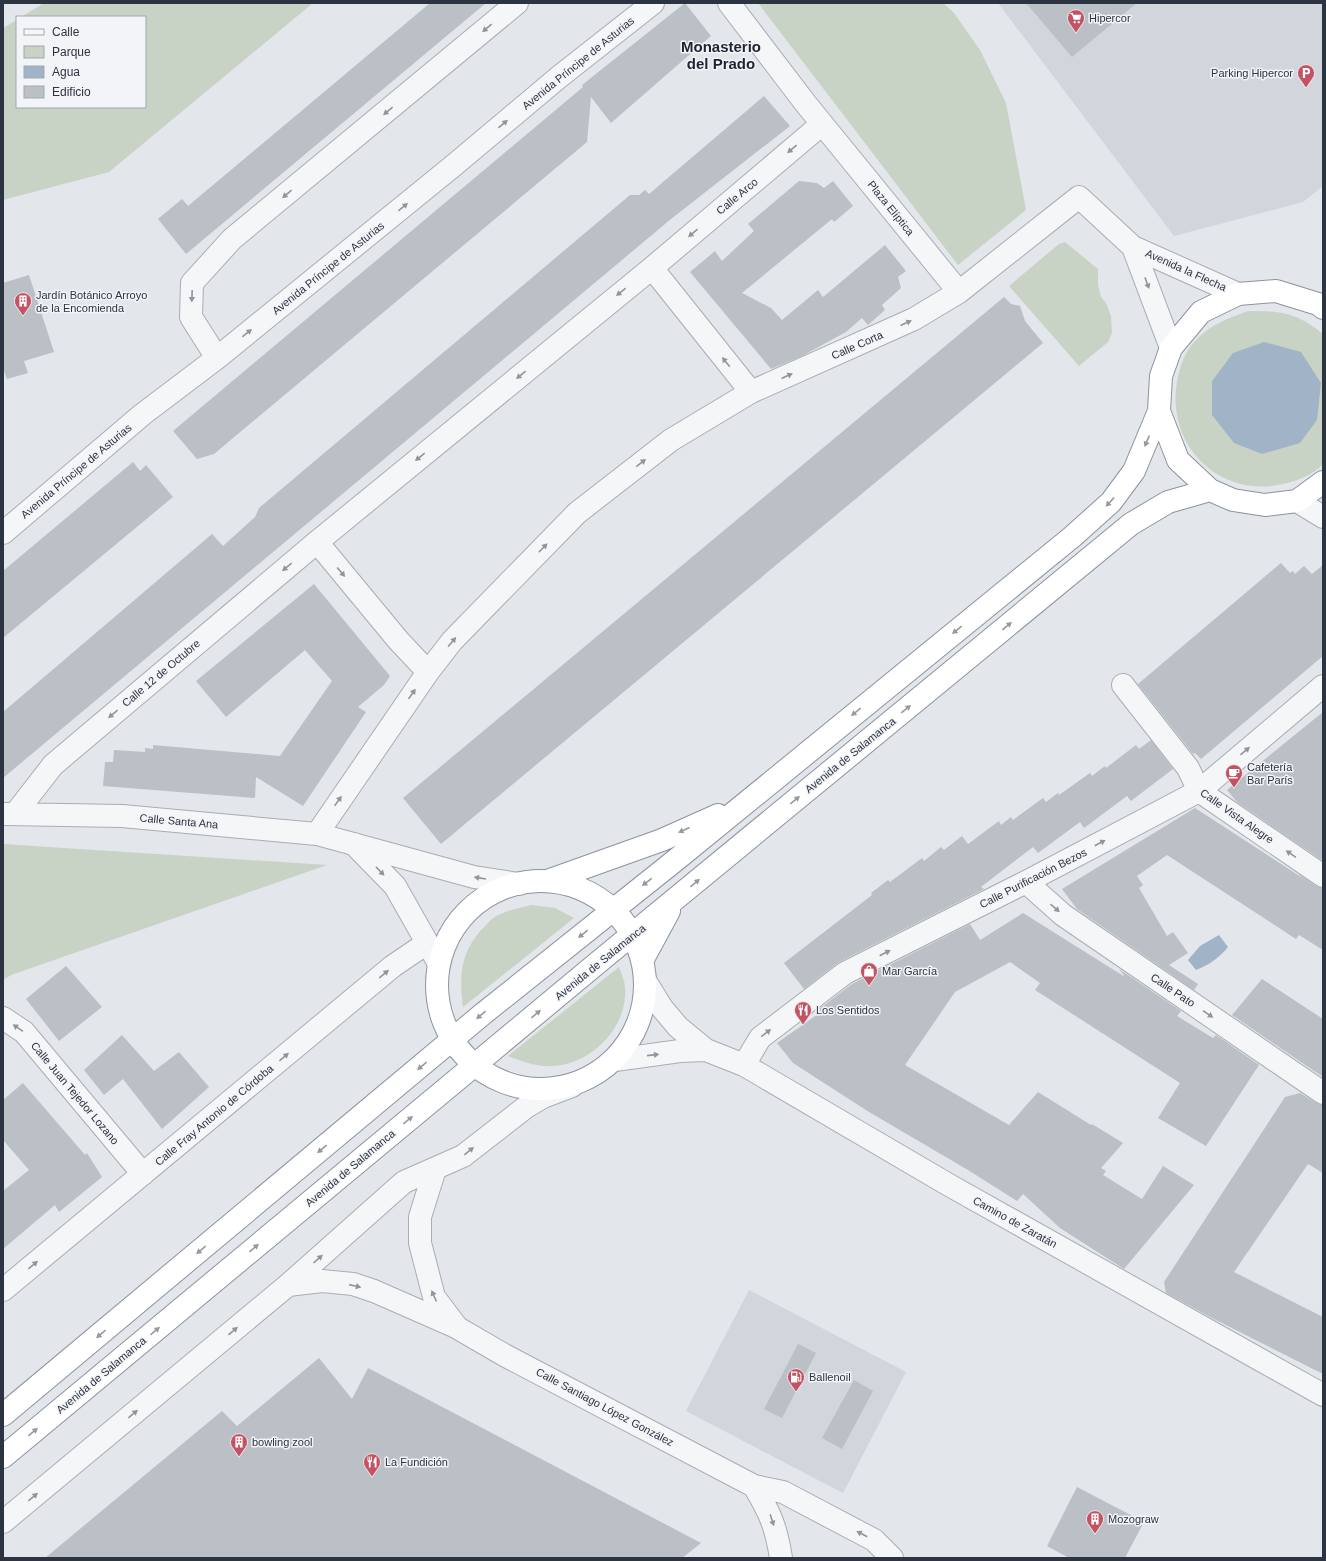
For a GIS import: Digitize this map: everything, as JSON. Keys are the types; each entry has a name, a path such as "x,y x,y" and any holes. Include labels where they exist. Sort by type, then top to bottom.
{"highway":[{"path":"3,1415 484,1013 1072,537 1111,502 1134,471 1159,411 1161,376 1170,348 1201,312 1238,294 1276,291 1321,304"},
{"path":"1159,411 1178,460 1210,490 1233,500 1265,505 1297,501 1323,482"},
{"name":"Avenida de Salamanca","path":"3,1457 1131,524 1168,502 1210,490"},
{"path":"541,883 662,840 745,803"},
{"path":"556,882 588,892 613,910 633,935 642,959 646,982 642,1013 638,1025 615,1060 572,1086 539,1090 507,1084 474,1066 452,1041 439,1010 436,980 438,962 454,928 472,908 489,895 519,884 541,883 556,882"},
{"path":"642,959 676,899"}],"street":[{"path":"217,358 191,317 192,283 232,239 517,3"},
{"name":"Avenida Príncipe de Asturias","path":"3,533 143,414 217,358 453,166 559,77 653,3"},
{"name":"Plaza Elíptica","path":"729,3 822,124 959,292"},
{"name":"Calle Arco","path":"317,542 652,268 822,124"},
{"name":"Avenida la Flecha","path":"959,292 1079,197 1133,247 1238,294"},
{"name":"Avenida la Flecha","path":"1133,247 1170,348"},
{"path":"652,268 751,392"},
{"name":"Calle Corta","path":"317,834 428,672 452,641 577,513 671,440 751,392 914,319 959,292"},
{"path":"1297,501 1323,517"},
{"path":"317,542 398,640 428,672"},
{"name":"Calle 12 de Octubre","path":"9,814 53,765 317,542"},
{"name":"Calle Vista Alegre","path":"1123,686 1188,768 1199,791 1323,876"},
{"name":"Calle Purificación Bezos","path":"744,1065 760,1038 845,973 1026,882 1199,791 1323,686"},
{"name":"Calle Santa Ana","path":"9,814 122,816 317,834 474,877 519,884"},
{"path":"353,843 395,886 438,962"},
{"name":"Calle Pato","path":"1026,882 1063,915 1323,1093"},
{"name":"Calle Fray Antonio de Córdoba","path":"3,1290 393,966 427,943"},
{"name":"Camino de Zaratán","path":"646,982 662,1008 678,1027 706,1050 744,1065 949,1185 1323,1395"},
{"name":"Calle Juan Tejedor Lozano","path":"3,1018 24,1032 143,1174"},
{"name":"Camino de Zaratán","path":"615,1060 680,1051 706,1050"},
{"path":"3,1522 288,1285 404,1182 463,1156 526,1107 543,1097 572,1086"},
{"name":"Calle Santiago López González","path":"435,1169 420,1217 420,1243 434,1297 456,1328"},
{"name":"Calle Santiago López González","path":"288,1285 322,1281 353,1284 374,1291 456,1328 506,1356 754,1486 783,1492 874,1540 892,1558"},
{"path":"754,1486 770,1514 777,1534 781,1558"}],"shaded area":[{"path":"998,3 1323,3 1323,186 1303,202 1174,236"},
{"name":"Ballenoil","path":"749,1290 906,1372 843,1493 686,1411"}],"green space":[{"path":"44,3 313,3 109,172 3,200 3,28 16,21 16,108 146,108 146,16 23,16"},
{"path":"758,3 943,3 954,13 980,50 1006,103 1026,210 958,265"},
{"path":"1065,242 1098,269 1098,285 1101,297 1106,303 1111,316 1112,333 1108,342 1079,366 1009,286 1059,244"},
{"path":"1248,311 1279,312 1288,314 1305,321 1323,334 1323,464 1310,474 1283,484 1260,487 1238,483 1218,475 1202,462 1189,446 1180,427 1176,405 1177,382 1179,371 1185,355 1191,345 1213,326 1226,319"},
{"path":"3,844 327,865 11,975 3,980"},
{"path":"532,905 555,908 574,918 463,1007 461,976 465,957 474,939 496,916 511,910"},
{"path":"619,967 624,980 625,988 624,1002 620,1016 614,1029 605,1041 594,1051 567,1064 553,1066 530,1064 508,1056"}],"water":[{"path":"1264,342 1301,352 1321,383 1317,420 1300,443 1262,454 1234,443 1212,415 1212,381 1233,353"},
{"path":"1219,935 1228,947 1214,961 1196,970 1188,960 1200,946"}],"building":[{"path":"430,3 486,3 186,254 158,219 182,199 188,206"},
{"path":"685,3 711,36 611,123 591,97 587,142 214,454 197,459 173,431 583,87 582,85"},
{"name":"Hipercor","path":"1026,3 1137,3 1072,57"},
{"path":"764,96 790,126 671,219 3,778 3,712 212,534 223,546 255,517 259,508 630,195 639,195 645,190 649,194"},
{"path":"799,181 817,183 824,188 833,181 853,206 834,222 832,219 742,293 771,308 782,320 818,290 823,297 885,245 906,271 898,277 901,288 882,305 885,310 868,325 862,318 846,332 802,356 771,369 690,272 715,251 722,261 754,231 748,224"},
{"name":"Jardín Botánico Arroyo de la Encomienda","path":"29,275 54,352 24,361 28,373 7,379 3,368 3,283"},
{"path":"1004,297 1011,304 1020,306 1025,321 1043,343 441,844 403,798"},
{"path":"133,462 140,471 146,465 173,497 3,638 3,571"},
{"path":"1281,563 1290,573 1293,571 1295,574 1304,566 1312,574 1323,565 1323,656 1201,759 1195,753 1193,754 1138,684"},
{"path":"314,584 390,676 384,685 358,707 366,712 303,806 256,777 255,798 103,786 105,762 113,762 114,750 145,752 145,748 153,749 153,745 280,756 332,681 305,650 226,717 196,681"},
{"path":"1323,712 1323,861 1237,802 1227,790"},
{"path":"1151,740 1173,769 1131,801 1127,796 1084,828 1080,822 1038,853 1033,847 981,887 984,889 839,962 804,989 784,963 872,895 871,893 888,880 890,882 922,858 924,861 941,847 944,850 962,836 968,844 999,821 1001,825 1011,817 1013,820 1043,798 1046,802 1058,793 1059,795 1090,773 1092,776 1105,766 1106,768 1136,745 1139,749"},
{"path":"1195,808 1301,877 1298,874 1316,886 1323,888 1323,950 1299,935 1296,939 1167,855 1137,876 1143,885 1139,888 1167,936 1173,932 1188,953 1169,965 1198,984 1194,990 1077,909 1062,889"},
{"path":"1023,913 1125,977 1119,969 1181,1011 1177,1016 1213,1038 1216,1035 1259,1065 1206,1146 1158,1118 1180,1083 1035,990 1040,983 1010,962 955,992 905,1065 1009,1125 1038,1092 1123,1143 1101,1168 1106,1171 1103,1175 1142,1199 1163,1166 1194,1185 1124,1269 1060,1228 1023,1194 1017,1201 968,1170 869,1112 793,1063 777,1043 821,1012 819,1009 852,984 970,924 980,940"},
{"path":"66,966 102,1007 59,1041 26,999"},
{"path":"1262,979 1323,1019 1323,1077 1232,1015"},
{"path":"122,1035 154,1071 179,1052 209,1087 162,1129 123,1079 104,1095 84,1070"},
{"path":"23,1083 85,1155 87,1153 102,1177 59,1212 55,1205 3,1249 3,1191 29,1170 3,1140 3,1100"},
{"path":"1300,1093 1316,1103 1323,1105 1323,1173 1308,1164 1234,1272 1323,1317 1323,1374 1166,1293 1164,1282 1285,1097"},
{"path":"798,1344 816,1353 782,1418 764,1409"},
{"path":"319,1358 352,1399 368,1368 701,1543 682,1558 45,1558 222,1411 237,1426"},
{"path":"854,1380 873,1391 842,1449 822,1438"},
{"name":"Mozograw","path":"1077,1487 1144,1522 1125,1558 1069,1558 1047,1546"}],"place":[{"name":"Hipercor","path":"1076,33"},
{"name":"Parking Hipercor","path":"1306,88"},
{"name":"Jardín Botánico Arroyo de la Encomienda","path":"23,316"},
{"name":"Cafetería Bar París","path":"1234,788"},
{"name":"Mar García","path":"869,986"},
{"name":"Los Sentidos","path":"803,1025"},
{"name":"Ballenoil","path":"796,1392"},
{"name":"bowling zool","path":"239,1457"},
{"name":"La Fundición","path":"372,1477"},
{"name":"Mozograw","path":"1095,1534"}],"district":[{"name":"Monasterio del Prado","path":"721,54"}]}
